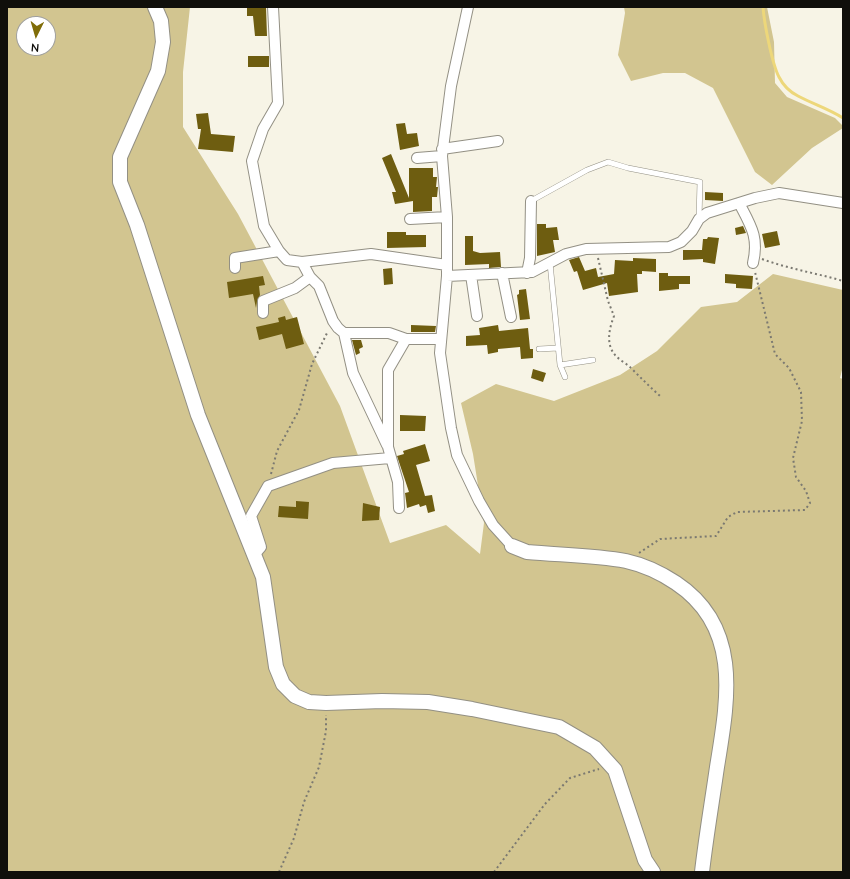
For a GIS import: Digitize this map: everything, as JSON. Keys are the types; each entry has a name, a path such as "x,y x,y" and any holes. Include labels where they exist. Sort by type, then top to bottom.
{"street":[{"path":"155,7 161,21 163,42 158,71 120,157 120,182 137,225 198,415 227,491 255,554 262,577 276,667 283,684 295,696 309,702 428,702 472,708 560,727 595,748 615,770 627,802 645,860 653,872"},
{"path":"273,7 278,103 263,129 252,161 264,226 279,251 288,260 302,262 371,254 447,266"},
{"path":"468,7 451,86 442,152 447,217 447,276 440,353 450,428 457,455 479,501 493,525 512,546 527,552 627,561 660,572 690,592 712,618 720,637 727,674 726,707 702,872"},
{"path":"417,158 498,141"},
{"path":"447,276 532,272 566,254 586,249 669,247 681,242 692,231 699,219 707,213 779,193 843,203"},
{"path":"527,272 530,258 531,201"},
{"path":"739,203 755,233 756,250 754,263"},
{"path":"410,219 447,217"},
{"path":"235,268 235,258 279,251"},
{"path":"302,262 310,277 319,286 333,320 338,328 344,333 353,373 388,447"},
{"path":"502,273 511,317"},
{"path":"471,275 477,316"},
{"path":"263,313 263,301 295,288 310,277"},
{"path":"344,333 389,333 406,339 441,339"},
{"path":"399,508 398,482 388,447 388,370 406,339"},
{"path":"255,554 261,547 251,516 268,486 333,463 390,458"}],"lane":[{"path":"531,201 586,170 608,162 628,168 700,182 699,219"},
{"path":"550,263 560,365 566,376"},
{"path":"539,349 558,348"},
{"path":"560,365 593,360"}],"path":[{"path":"595,249 608,301 614,316 609,330 610,346 616,356 631,367 639,377 660,396"},
{"path":"627,561 660,539 716,536 728,517 737,512 804,510 810,503 806,491 796,477 793,458 802,420 801,392 788,368 775,354 754,263 762,259 799,271 816,273 843,281"},
{"path":"268,486 272,465 277,451 293,423 312,364 333,320"},
{"path":"278,872 294,838 304,802 319,767 326,732 326,703"},
{"path":"494,872 545,804 570,778 610,765"}],"shaded area":[{"path":"7,7 190,7 183,72 183,127 238,214 340,406 390,543 446,525 480,554 484,523 473,454 461,403 496,384 554,401 620,375 657,351 701,307 737,302 773,274 843,290 843,366 840,378 843,379 843,872 7,872"},
{"path":"624,7 767,7 774,42 775,83 787,97 835,118 843,126 843,128 812,148 772,185 755,172 713,88 685,73 663,73 631,81 618,55 625,13"}],"building":[{"path":"247,7 266,7 267,36 255,36 253,16 247,16"},
{"path":"248,56 269,56 269,67 248,67"},
{"path":"208,113 211,134 235,136 233,152 198,149 201,129 198,129 196,114"},
{"path":"405,123 407,134 417,133 419,146 400,150 396,124"},
{"path":"391,154 409,198 409,168 433,168 433,177 437,177 436,187 438,187 437,197 432,197 432,211 413,212 413,201 395,204 392,192 396,192 382,158"},
{"path":"705,192 723,193 723,201 705,200"},
{"path":"537,224 546,224 546,228 557,227 559,240 553,240 555,252 537,256"},
{"path":"743,226 746,233 736,235 735,228"},
{"path":"777,231 780,245 765,248 762,234"},
{"path":"387,232 406,232 406,235 426,235 426,247 387,248"},
{"path":"465,236 473,236 473,251 480,253 500,252 501,267 489,268 489,264 465,265"},
{"path":"708,237 719,238 715,264 703,262 703,259 683,260 683,250 702,250 703,239 707,239"},
{"path":"579,257 585,271 596,268 598,277 614,274 615,260 633,261 633,258 656,259 656,272 642,271 642,274 637,274 638,292 609,296 607,283 583,290 577,271 574,272 569,260"},
{"path":"392,268 393,284 384,285 383,269"},
{"path":"659,273 668,273 668,276 690,276 690,284 679,284 679,289 659,291"},
{"path":"725,274 753,276 752,289 736,288 736,284 725,283"},
{"path":"263,276 265,285 259,286 260,295 256,308 253,294 229,298 227,282"},
{"path":"526,289 530,319 520,320 517,295 519,294 519,290"},
{"path":"285,316 286,320 297,317 304,344 286,349 282,334 259,340 256,327 279,322 278,318"},
{"path":"411,325 436,326 435,332 411,332"},
{"path":"498,325 499,331 528,328 530,349 533,349 533,358 521,359 520,347 498,349 498,352 488,354 487,345 466,346 466,336 480,335 479,328"},
{"path":"352,340 361,340 363,347 359,349 360,353 356,355"},
{"path":"533,369 546,373 543,382 531,378"},
{"path":"400,415 426,416 425,431 400,431"},
{"path":"425,444 430,461 416,465 425,496 432,495 435,511 428,513 426,505 420,507 419,504 407,508 405,493 409,492 397,456 404,454 403,451"},
{"path":"296,501 309,502 308,519 278,517 279,506 296,507"},
{"path":"363,503 380,507 379,520 362,521"}],"waterway":[{"path":"763,7 771,53 776,71 783,83 795,94 843,118"}]}
